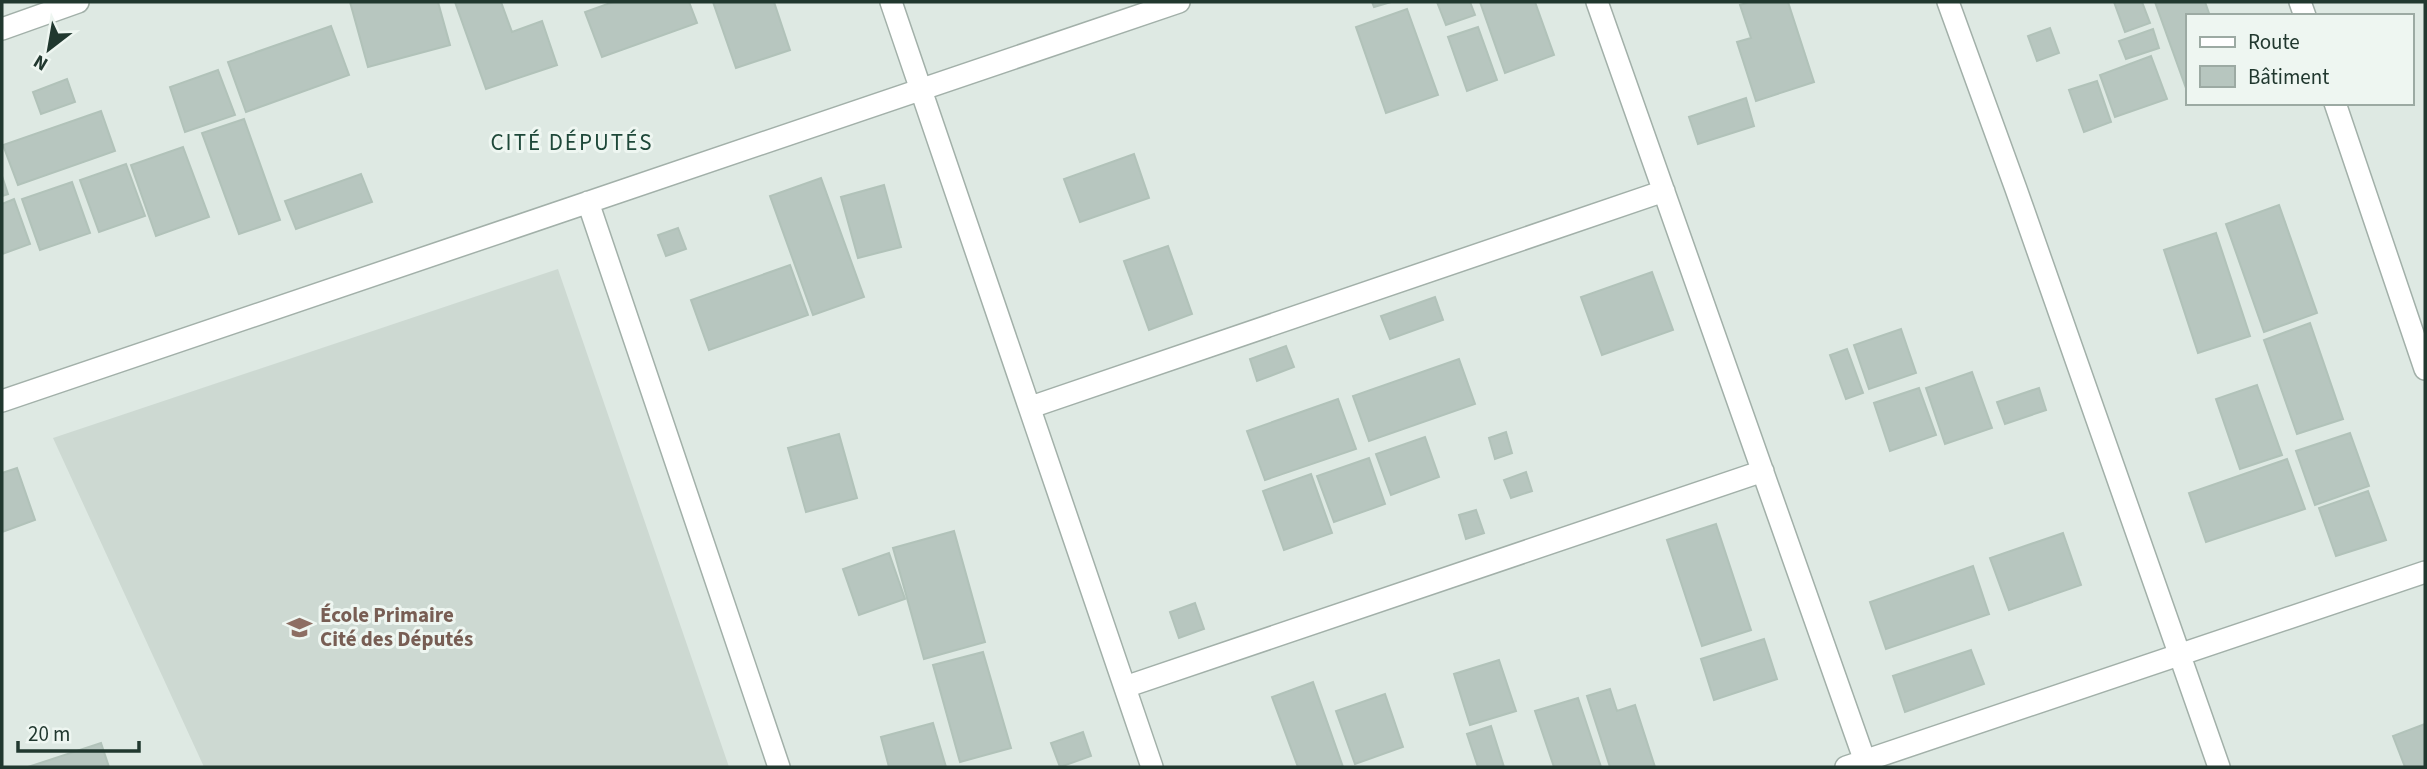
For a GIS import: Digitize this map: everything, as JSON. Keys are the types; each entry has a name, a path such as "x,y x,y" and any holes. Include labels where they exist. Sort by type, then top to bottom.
{"street":[{"path":"2,29 78,2"},
{"path":"891,2 1152,767"},
{"path":"2,401 1179,2"},
{"path":"1597,2 1763,471 1859,765 2425,572"},
{"path":"1948,2 2219,767"},
{"path":"2336,105 2425,369"},
{"path":"1031,407 1664,191"},
{"path":"588,202 779,767"},
{"path":"1125,687 1763,471"}],"shaded area":[{"path":"558,269 729,767 204,767 53,438"}],"building":[{"path":"350,2 438,2 450,45 368,67"},
{"path":"455,2 501,2 512,32 542,21 557,65 486,89"},
{"path":"613,2 689,2 697,23 602,57 585,12"},
{"path":"713,2 774,2 790,50 736,68"},
{"path":"1372,2 1391,2 1374,7"},
{"path":"1437,2 1470,2 1475,15 1446,25"},
{"path":"1480,2 1535,2 1554,55 1505,73"},
{"path":"1750,2 1788,2 1814,82 1756,101 1737,42 1751,38 1740,5"},
{"path":"2114,2 2142,2 2150,23 2125,32"},
{"path":"2155,2 2205,2 2209,14 2186,14 2186,88"},
{"path":"1407,9 1438,95 1386,113 1356,27"},
{"path":"331,26 349,75 246,112 228,62"},
{"path":"1478,27 1497,80 1467,91 1448,37"},
{"path":"2050,28 2059,53 2037,61 2028,36"},
{"path":"2153,29 2159,48 2126,59 2119,41"},
{"path":"2151,56 2167,99 2115,117 2100,75"},
{"path":"218,70 235,115 185,132 170,87"},
{"path":"67,79 75,102 41,114 33,92"},
{"path":"2097,81 2111,122 2084,132 2069,90"},
{"path":"1746,98 1754,126 1698,144 1689,117"},
{"path":"101,111 115,151 18,185 3,145"},
{"path":"244,119 280,220 239,234 202,133"},
{"path":"183,147 209,217 156,236 131,165"},
{"path":"1134,154 1149,198 1080,222 1064,179"},
{"path":"126,164 145,216 99,232 80,180"},
{"path":"361,174 372,202 296,229 285,201"},
{"path":"2,176 8,194 2,196"},
{"path":"821,178 864,297 813,315 770,196"},
{"path":"72,182 90,233 40,250 22,199"},
{"path":"884,185 901,247 858,258 841,197"},
{"path":"14,199 30,244 2,254 2,204"},
{"path":"2279,205 2317,313 2264,332 2226,224"},
{"path":"678,228 686,249 666,256 658,235"},
{"path":"2216,233 2250,336 2198,353 2164,250"},
{"path":"1168,246 1192,314 1149,330 1124,261"},
{"path":"790,265 808,315 709,350 691,300"},
{"path":"1652,272 1673,330 1602,355 1581,297"},
{"path":"1435,297 1443,320 1390,339 1381,316"},
{"path":"2310,323 2343,419 2297,434 2264,340"},
{"path":"1901,329 1916,373 1869,389 1854,345"},
{"path":"1286,346 1294,367 1257,381 1250,359"},
{"path":"1847,349 1863,393 1846,399 1830,355"},
{"path":"1459,359 1475,404 1369,441 1353,396"},
{"path":"1972,372 1992,428 1945,444 1926,388"},
{"path":"2257,385 2282,455 2240,469 2216,399"},
{"path":"1919,388 1936,435 1890,451 1874,403"},
{"path":"2039,388 2046,410 2005,424 1997,402"},
{"path":"1338,399 1356,449 1265,480 1247,431"},
{"path":"1506,432 1512,453 1495,459 1489,438"},
{"path":"2350,433 2369,486 2315,505 2296,451"},
{"path":"839,434 857,498 806,512 788,448"},
{"path":"1425,437 1439,477 1391,495 1376,454"},
{"path":"1369,458 1385,504 1334,522 1317,476"},
{"path":"2287,459 2305,509 2206,542 2189,493"},
{"path":"17,468 35,520 2,532 2,473"},
{"path":"1526,472 1532,491 1511,498 1504,480"},
{"path":"1311,474 1332,533 1284,550 1263,491"},
{"path":"2368,491 2386,540 2336,556 2319,508"},
{"path":"1476,510 1484,533 1466,539 1459,515"},
{"path":"1716,524 1751,630 1702,646 1667,540"},
{"path":"954,531 985,642 924,659 893,548"},
{"path":"2063,533 2081,585 2009,610 1990,558"},
{"path":"889,553 905,599 859,615 843,569"},
{"path":"1973,566 1989,614 1886,649 1870,602"},
{"path":"1195,603 1204,629 1179,638 1170,612"},
{"path":"1764,639 1777,679 1714,700 1701,659"},
{"path":"1971,650 1984,684 1905,712 1893,676"},
{"path":"983,652 1011,748 960,762 933,665"},
{"path":"1499,660 1516,711 1470,725 1454,674"},
{"path":"1313,682 1343,767 1298,767 1272,697"},
{"path":"1610,689 1617,711 1635,705 1655,767 1610,767 1587,696"},
{"path":"1385,694 1403,747 1355,764 1336,711"},
{"path":"1578,698 1601,767 1554,767 1535,711"},
{"path":"933,723 946,767 889,767 881,737"},
{"path":"2425,724 2425,767 2405,767 2393,736"},
{"path":"1491,726 1504,767 1478,767 1467,734"},
{"path":"1083,732 1091,756 1060,767 1051,743"},
{"path":"101,743 109,767 28,767"}],"place":[{"name":"École Primaire Cité des Députés","path":"300,627"}],"district":[{"name":"CITÉ DÉPUTÉS","path":"572,142"}]}
